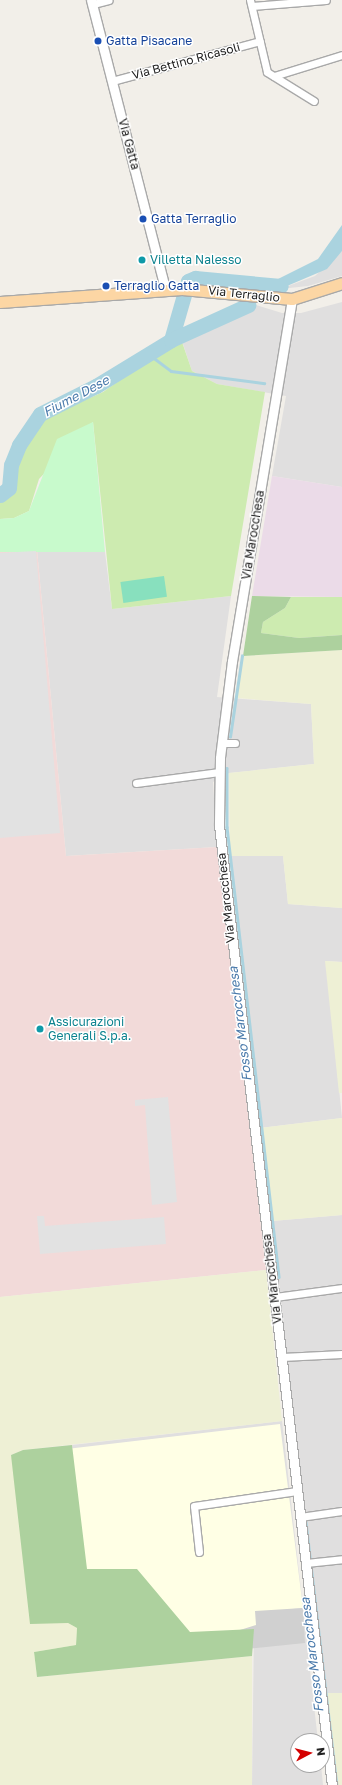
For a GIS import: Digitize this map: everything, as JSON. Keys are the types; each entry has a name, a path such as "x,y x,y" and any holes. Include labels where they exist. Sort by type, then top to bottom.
{"main road":[{"name":"Via Terraglio","path":"0,302 165,289 188,289 292,299 342,283"}],"street":[{"path":"92,2 108,0"},
{"path":"314,101 268,72 251,3 326,0"},
{"name":"Via Gatta","path":"92,2 165,289"},
{"name":"Via Bettino Ricasoli","path":"112,81 260,42"},
{"path":"274,76 342,55"},
{"name":"Via Marocchesa","path":"292,299 222,742 219,772 222,867 275,1297 300,1517 309,1562 332,1785"},
{"path":"222,742 235,743"},
{"path":"136,784 219,772"},
{"path":"275,1297 342,1288"},
{"path":"282,1357 342,1354"},
{"path":"199,1552 194,1506 297,1491"},
{"path":"300,1517 342,1511"},
{"path":"309,1562 342,1559"}],"shaded area":[{"path":"342,251 342,276 308,286 280,289 315,276"},
{"path":"342,302 342,487 272,476 286,396 217,384 192,371 182,341 244,315 256,305 282,313 301,313"},
{"path":"272,476 342,487 342,597 252,596"},
{"path":"37,550 105,552 112,609 231,596 217,697 311,704 314,764 229,773 213,782 217,847 66,856"},
{"path":"37,550 66,856 217,847 266,1270 0,1297 0,552"},
{"path":"36,551 60,833 0,838 0,553"},
{"path":"342,650 342,908 288,904 283,856 230,856 229,773 314,764 311,704 237,698 243,656"},
{"path":"230,856 283,856 288,904 342,908 342,962 326,961 342,1118 260,1128"},
{"path":"325,961 342,962 342,1093 339,1093"},
{"path":"168,1097 177,1202 152,1205 145,1105 135,1106 135,1100"},
{"path":"342,1118 342,1215 272,1221 260,1128"},
{"path":"342,1215 342,1693 336,1694 325,1693 272,1221"},
{"path":"37,1216 44,1216 45,1226 164,1217 166,1244 40,1254"},
{"path":"266,1270 282,1421 23,1450 11,1455 68,1623 77,1628 76,1645 34,1652 37,1677 252,1656 252,1785 0,1785 0,1297"},
{"path":"282,1421 317,1733 290,1733 290,1773 322,1773 323,1785 252,1785 254,1629 87,1569 72,1445"},
{"path":"280,1424 303,1608 292,1609 253,1628 32,1674 7,1456"},
{"path":"303,1608 305,1643 246,1649 240,1630 256,1625 255,1611"},
{"path":"325,1693 342,1693 342,1785 338,1785"}],"green space":[{"path":"250,310 182,342 192,371 217,384 265,392 231,596 112,609 93,422 39,479 29,511 14,518 0,519 0,501 13,491 23,449 30,434 50,416 103,392 175,342"},
{"path":"93,422 105,552 0,552 0,519 14,518 29,511 57,439"},
{"path":"164,576 167,597 123,603 120,582"},
{"path":"252,596 291,597 285,608 263,622 261,633 299,638 342,635 342,650 243,656"},
{"path":"291,597 342,597 342,635 299,638 261,633 263,622 285,608"},
{"path":"72,1445 87,1569 137,1569 190,1632 254,1629 252,1656 37,1677 34,1652 76,1645 77,1628 68,1623 30,1624 11,1455 23,1450"}],"water":[{"path":"342,225 342,251 327,269 280,289 260,288 318,259"}],"waterway":[{"name":"Fiume Dese","path":"171,340 188,281 195,278 281,286"},
{"name":"Fiume Dese","path":"0,495 9,488 11,465 19,445 40,414 96,386 171,340 248,305"},
{"path":"150,355 171,371 264,383"},
{"name":"Fosso Marocchesa","path":"230,737 242,656"},
{"name":"Fosso Marocchesa","path":"227,768 227,827 279,1277"},
{"name":"Fosso Marocchesa","path":"306,1522 337,1785"}],"place":[{"name":"Gatta Pisacane","path":"98,41"},
{"name":"Gatta Terraglio","path":"143,219"},
{"name":"Villetta Nalesso","path":"142,260"},
{"name":"Terraglio Gatta","path":"106,286"},
{"name":"Assicurazioni Generali S.p.a.","path":"40,1029"}]}
